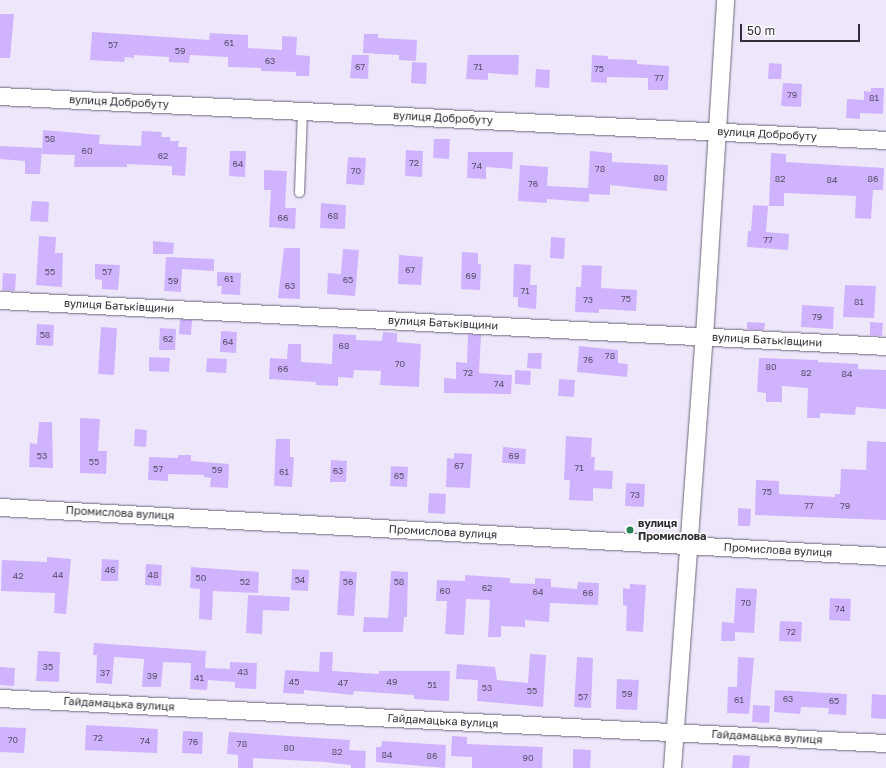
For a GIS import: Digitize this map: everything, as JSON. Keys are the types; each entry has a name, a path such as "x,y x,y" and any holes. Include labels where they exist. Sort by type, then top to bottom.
{"street":[{"path":"672,768 687,545 704,336 726,0"},
{"name":"вулиця Добробуту","path":"0,96 886,140"},
{"name":"вулиця Батьківщини","path":"0,300 886,346"},
{"name":"Промислова вулиця","path":"0,507 886,556"},
{"name":"Гайдамацька вулиця","path":"0,698 886,743"}],"lane":[{"path":"299,192 302,111"}],"building":[{"path":"0,14 14,14 10,58 0,58"},
{"path":"92,32 209,40 210,33 248,35 248,48 282,50 282,36 297,37 296,55 310,56 309,76 296,76 296,72 261,71 261,68 228,67 228,57 190,55 189,63 169,62 169,57 134,55 134,58 125,57 124,62 90,60"},
{"path":"364,34 378,34 378,38 417,40 416,61 399,60 399,55 363,53"},
{"path":"352,55 369,55 368,79 350,78"},
{"path":"468,55 519,55 518,75 488,73 488,80 466,79"},
{"path":"592,55 608,56 608,59 637,60 637,64 669,66 668,90 648,90 648,78 607,77 607,83 591,82"},
{"path":"412,62 427,63 426,84 411,83"},
{"path":"769,63 782,64 781,79 768,79"},
{"path":"536,69 550,70 549,88 535,87"},
{"path":"783,83 802,84 801,107 781,106"},
{"path":"871,88 884,88 883,114 860,113 860,119 846,118 847,99 864,100 864,91 871,92"},
{"path":"43,130 100,135 99,144 141,146 142,131 162,132 161,137 170,137 170,141 179,141 178,147 187,147 185,176 172,175 172,166 127,164 127,167 74,167 75,155 42,154"},
{"path":"434,139 450,139 449,159 433,158"},
{"path":"0,146 42,148 40,174 25,174 25,161 0,159"},
{"path":"406,150 423,151 422,177 405,176"},
{"path":"230,151 246,151 245,177 229,176"},
{"path":"590,151 612,153 612,162 668,165 667,191 610,185 610,195 589,194 589,202 547,199 547,203 518,201 520,165 548,167 547,186 588,188"},
{"path":"468,152 513,152 512,169 486,167 486,179 467,178"},
{"path":"771,153 786,154 786,162 884,168 883,190 873,190 871,219 855,218 856,196 784,193 784,206 769,206"},
{"path":"348,157 366,158 364,185 346,184"},
{"path":"264,170 287,171 285,208 296,208 295,229 269,227 271,190 264,190"},
{"path":"32,201 49,202 48,222 30,221"},
{"path":"321,203 346,205 345,229 320,228"},
{"path":"753,205 768,206 766,232 789,234 788,250 747,247 748,231 751,231"},
{"path":"39,236 56,237 55,253 63,253 62,287 36,285"},
{"path":"551,237 565,238 564,259 550,258"},
{"path":"153,241 174,243 173,254 153,254"},
{"path":"284,248 300,248 300,299 278,298"},
{"path":"343,249 359,250 355,296 327,294 328,273 341,274"},
{"path":"462,252 478,253 478,264 481,264 480,290 461,289"},
{"path":"399,255 423,257 421,285 398,284"},
{"path":"166,257 214,259 214,271 182,269 181,292 164,291"},
{"path":"95,264 120,265 118,290 102,289 102,280 95,279"},
{"path":"514,264 531,265 530,285 537,285 536,309 518,307 518,297 513,297"},
{"path":"582,265 602,266 601,288 637,290 636,311 599,309 599,313 575,312 576,287 581,287"},
{"path":"217,272 241,273 240,295 221,294 222,286 217,286"},
{"path":"3,273 16,274 15,291 2,290"},
{"path":"845,285 876,286 874,318 843,317"},
{"path":"802,305 834,307 833,329 801,327"},
{"path":"180,319 192,320 191,335 179,334"},
{"path":"747,322 765,323 764,330 747,329"},
{"path":"870,322 883,323 882,336 870,335"},
{"path":"37,324 54,325 53,346 36,345"},
{"path":"101,327 117,328 114,375 98,374"},
{"path":"160,328 176,329 175,350 159,350"},
{"path":"221,331 237,332 236,353 220,352"},
{"path":"383,332 397,333 397,342 421,344 419,387 380,385 381,371 354,370 353,378 338,377 338,386 316,385 316,382 269,379 270,358 287,359 288,344 301,344 301,362 332,364 333,334 356,335 356,340 382,341"},
{"path":"468,334 481,335 479,373 512,375 511,394 444,393 444,378 456,379 456,362 467,363"},
{"path":"579,346 618,350 618,363 628,364 627,377 577,372"},
{"path":"528,353 542,353 541,369 527,368"},
{"path":"149,357 170,358 169,372 149,371"},
{"path":"207,358 227,359 226,373 206,372"},
{"path":"759,358 818,360 818,362 858,364 858,369 886,370 886,409 856,407 855,415 820,413 820,418 807,418 808,388 782,386 782,402 766,402 766,393 757,392"},
{"path":"515,370 531,371 530,385 515,384"},
{"path":"559,379 575,380 574,397 558,396"},
{"path":"80,418 100,419 98,451 107,451 106,474 80,473"},
{"path":"39,422 52,422 53,468 29,467 30,443 37,444"},
{"path":"135,429 147,430 146,447 134,446"},
{"path":"566,436 592,438 591,457 595,457 594,470 613,471 612,489 593,488 593,501 569,500 570,480 564,480"},
{"path":"276,439 290,439 290,457 294,457 292,487 274,486"},
{"path":"867,441 886,442 886,520 755,515 756,480 779,481 779,494 835,497 835,494 840,494 841,469 866,470"},
{"path":"503,447 526,449 525,464 502,463"},
{"path":"454,453 472,454 470,488 446,487 447,458 454,459"},
{"path":"178,455 191,455 191,461 229,464 228,488 210,487 211,478 204,477 204,475 168,474 168,481 148,480 149,457 178,458"},
{"path":"331,460 347,461 346,482 330,482"},
{"path":"391,466 408,467 407,487 390,486"},
{"path":"626,483 645,484 644,507 625,506"},
{"path":"429,493 446,494 445,514 428,513"},
{"path":"738,508 751,509 750,526 738,526"},
{"path":"47,557 71,559 66,614 54,613 55,593 1,591 2,560 47,562"},
{"path":"102,559 119,560 118,581 101,581"},
{"path":"146,564 162,565 161,586 145,585"},
{"path":"191,567 259,572 258,593 213,591 212,620 199,619 200,589 190,588"},
{"path":"292,569 309,570 308,591 291,590"},
{"path":"340,571 357,572 354,616 337,615"},
{"path":"391,571 408,572 407,617 404,617 403,632 363,632 364,617 388,618"},
{"path":"465,575 510,578 510,583 535,584 535,578 551,579 551,587 577,589 578,582 599,583 598,605 550,603 549,622 525,620 525,627 501,626 501,637 488,637 490,600 466,599 464,635 445,634 447,601 436,601 437,580 465,581"},
{"path":"630,584 646,585 643,632 626,631 627,606 623,605 623,588 630,589"},
{"path":"736,588 757,589 754,633 735,632 735,641 721,641 722,622 734,623"},
{"path":"248,595 290,597 289,611 263,610 262,634 246,633"},
{"path":"830,598 851,599 850,621 829,620"},
{"path":"780,621 802,622 801,642 779,641"},
{"path":"94,643 206,651 205,668 230,669 230,662 257,663 256,689 235,688 235,682 208,680 207,690 190,689 191,663 163,662 161,687 142,687 144,659 114,657 112,684 96,683 97,655 93,655"},
{"path":"38,651 60,652 59,682 36,681"},
{"path":"320,652 333,652 332,671 379,674 379,671 450,671 449,701 414,699 414,695 354,691 353,695 304,690 304,694 283,693 285,670 319,672"},
{"path":"530,654 546,655 543,707 477,701 478,680 456,679 457,664 495,667 497,680 528,683"},
{"path":"577,657 593,658 591,708 574,707"},
{"path":"738,657 754,658 749,714 727,713 728,687 737,687"},
{"path":"0,667 15,668 14,686 0,685"},
{"path":"617,679 639,680 637,710 616,709"},
{"path":"775,690 847,694 846,715 828,714 829,708 801,707 800,714 774,712"},
{"path":"872,694 886,695 886,719 871,718"},
{"path":"753,705 770,706 769,723 752,722"},
{"path":"86,725 158,729 157,753 85,750"},
{"path":"0,727 26,728 24,753 0,752"},
{"path":"183,731 203,732 202,754 182,753"},
{"path":"229,732 350,740 349,750 366,751 365,768 351,768 351,765 324,762 253,758 253,768 238,768 238,755 227,754"},
{"path":"452,736 467,737 467,744 543,747 542,768 472,768 472,757 451,756"},
{"path":"382,741 446,745 445,768 376,762 376,747 381,747"},
{"path":"573,749 591,750 590,768 573,768"},
{"path":"733,755 750,756 749,768 732,768"}],"place":[{"name":"вулиця Промислова","path":"630,530"}]}
